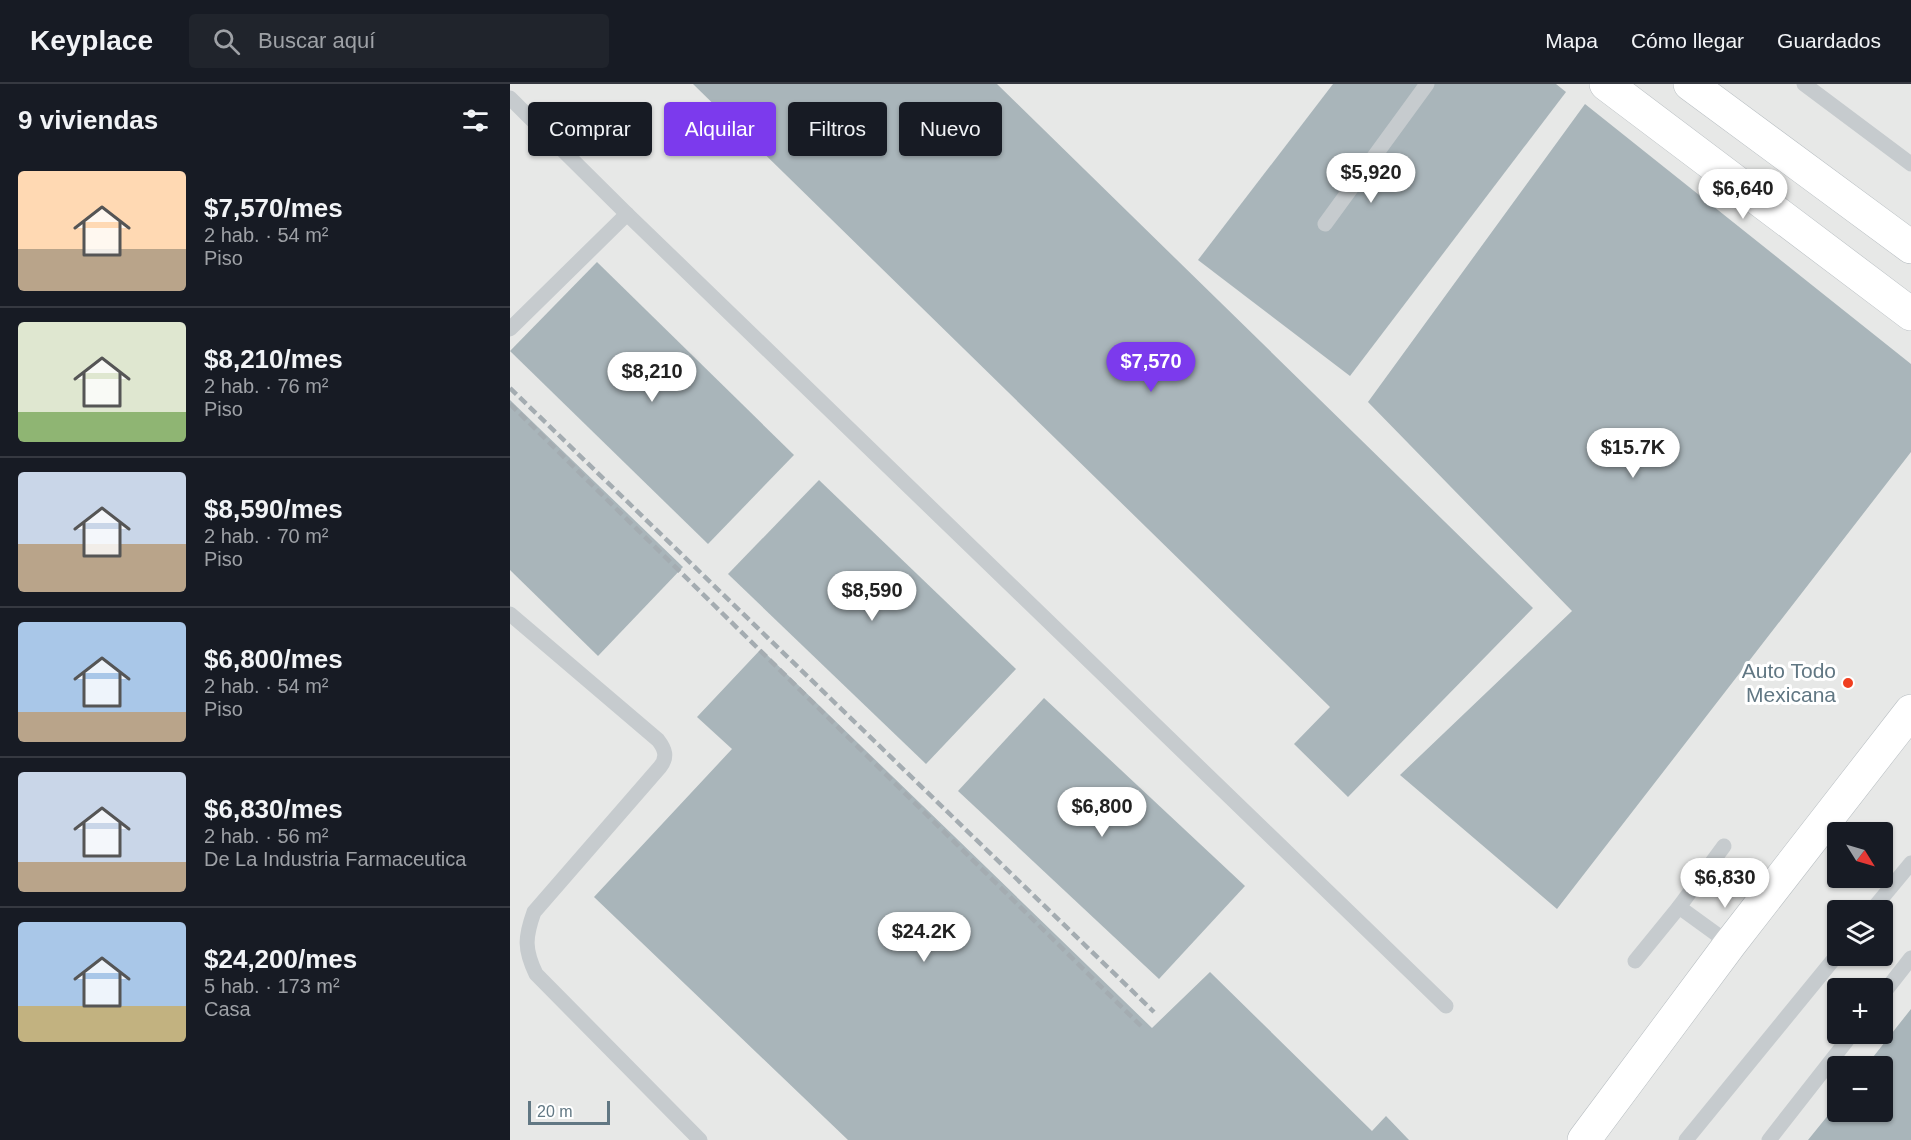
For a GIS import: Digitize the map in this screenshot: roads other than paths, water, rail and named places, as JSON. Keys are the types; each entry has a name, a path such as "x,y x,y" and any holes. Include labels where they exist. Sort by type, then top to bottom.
{"main road":[{"path":"1606,84 1911,314"},
{"path":"1690,84 1911,247"},
{"path":"1584,1140 1730,944 1911,711"}],"lane":[{"path":"1325,224 1427,84"},
{"path":"1804,84 1911,165"},
{"path":"510,98 1446,1006"},
{"path":"510,328 627,214"},
{"path":"510,614 658,740 665,752 664,761 660,767 534,912 527,931 526,946 537,974 700,1140"},
{"path":"1635,962 1724,846"},
{"path":"1880,900 1911,863"},
{"path":"1679,907 1730,944"},
{"path":"1893,980 1911,958"},
{"path":"1686,1140 1828,966"},
{"path":"1768,1140 1844,1044"}],"railway":[{"path":"510,388 1154,1012"},
{"path":"510,404 1141,1026"}],"place":[{"name":"Auto Todo Mexicana","path":"1848,683"}]}
